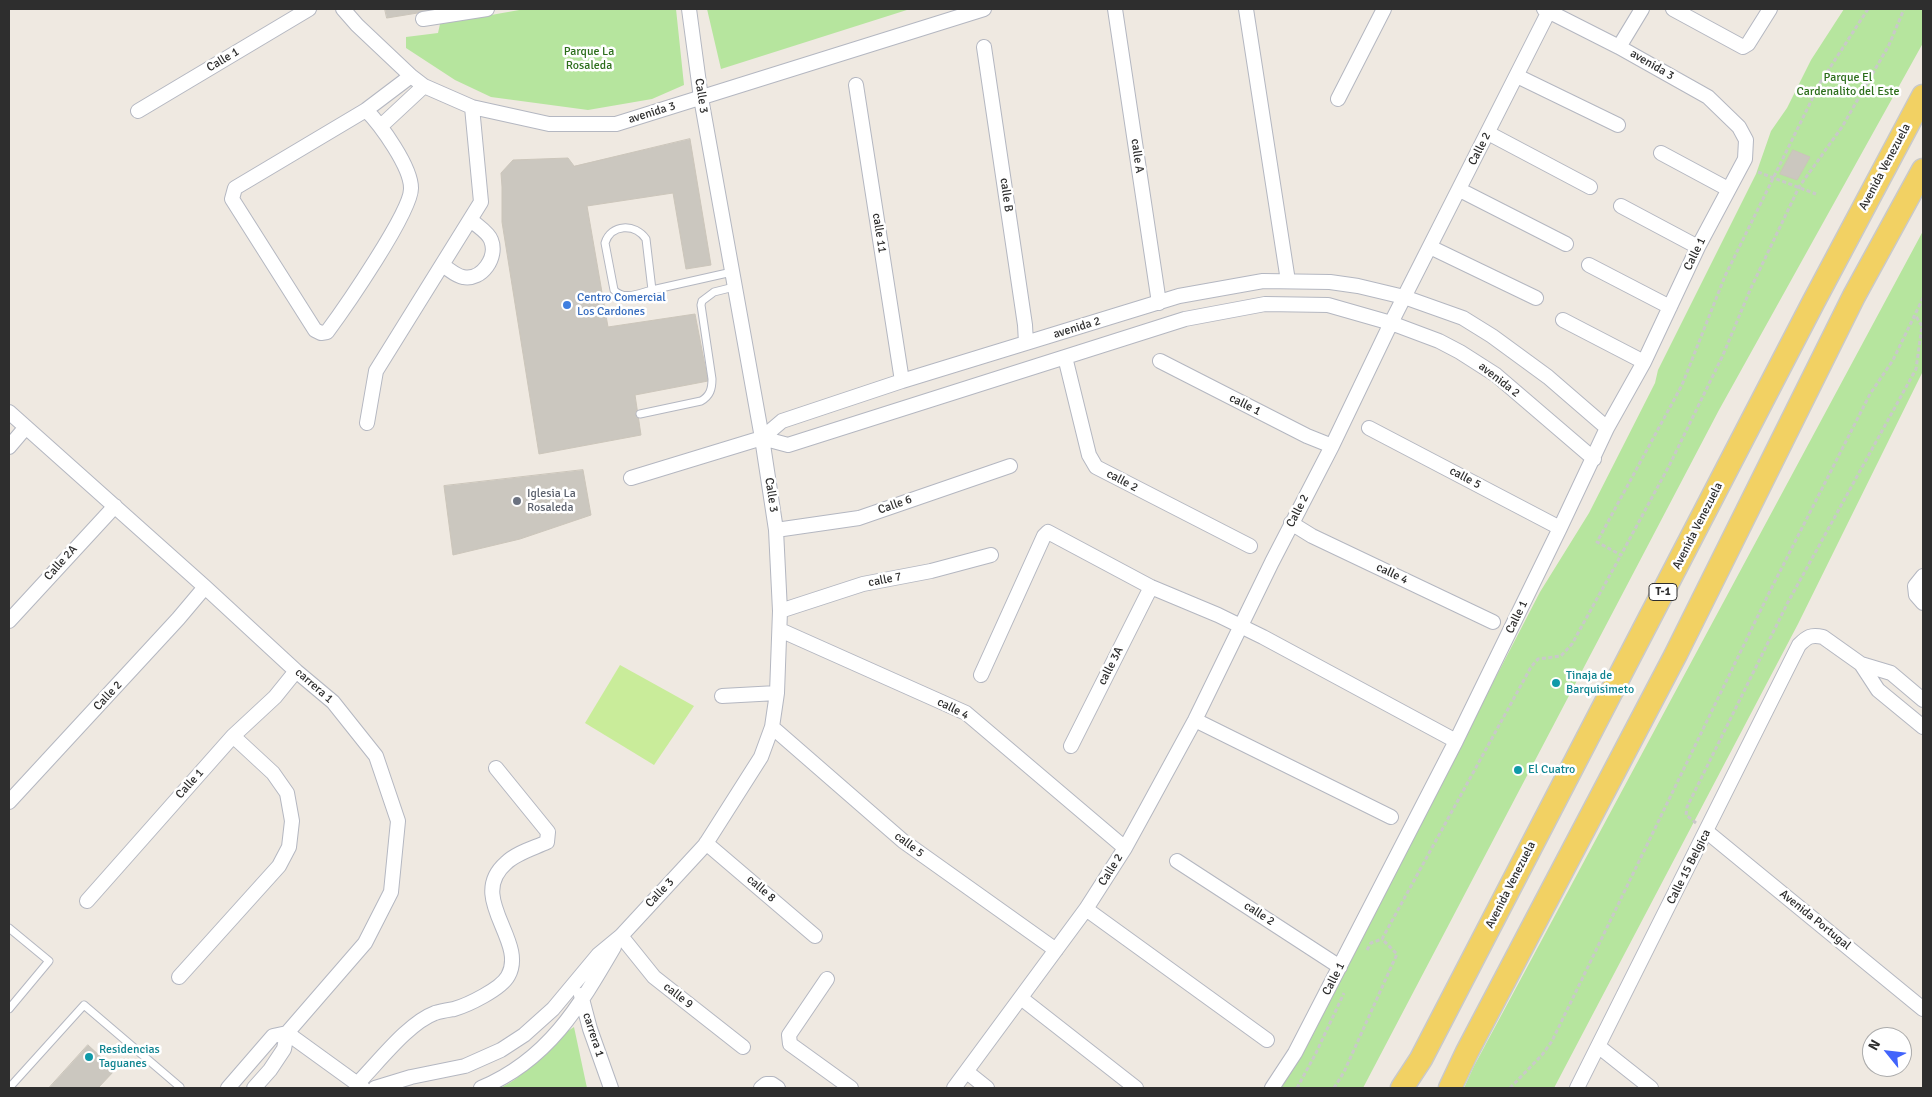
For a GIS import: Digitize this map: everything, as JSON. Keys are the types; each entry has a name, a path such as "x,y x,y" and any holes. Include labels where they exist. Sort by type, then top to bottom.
{"main road":[{"name":"Avenida Venezuela","path":"1402,1088 1426,1050 1923,96"},
{"path":"1450,1088 1675,656 1854,296 1923,170"}],"street":[{"name":"Calle 1","path":"138,110 309,9"},
{"name":"avenida 3","path":"343,9 357,25 424,86 472,107 549,124 616,124 984,9"},
{"path":"423,19 487,9"},
{"name":"Calle 3","path":"620,936 706,843 761,756 772,727 777,693 780,611 776,530 762,438 701,98 688,9"},
{"name":"calle A","path":"1115,9 1159,302"},
{"path":"1246,9 1288,281"},
{"path":"1338,99 1384,9"},
{"path":"1619,47 1642,9"},
{"path":"1673,9 1742,47 1748,44 1770,9"},
{"name":"avenida 3","path":"1548,10 1619,47 1708,98 1739,127 1746,140"},
{"name":"Calle 2","path":"954,1088 1086,909 1125,848 1196,720 1404,297 1518,76 1548,10"},
{"name":"calle B","path":"984,47 1025,325 1026,343"},
{"path":"366,110 381,126 410,176 412,190 400,219 346,305 327,332 321,332 315,330 232,199 232,194 235,188 366,110 412,76"},
{"path":"1518,76 1618,125"},
{"name":"calle 11","path":"856,85 902,381"},
{"path":"381,126 424,86"},
{"path":"367,423 376,371 479,207 482,197 472,107"},
{"path":"1488,133 1590,187"},
{"name":"Calle 1","path":"1272,1088 1295,1053 1456,740 1594,459 1607,428 1644,362 1698,247 1745,159 1746,140"},
{"path":"1661,153 1728,189"},
{"path":"1460,190 1566,244"},
{"path":"1621,206 1698,247"},
{"path":"442,265 460,277 465,278 470,278 485,270 492,254 491,240 471,220"},
{"path":"1430,247 1536,298"},
{"path":"1589,265 1670,307"},
{"name":"avenida 2","path":"762,438 782,421 902,381 1179,296 1254,282 1288,281 1330,282 1358,286 1404,297 1463,318 1492,336 1548,377 1607,428"},
{"name":"avenida 2","path":"762,438 788,445 1185,319 1265,304 1328,305 1391,323 1439,341 1496,375 1594,459"},
{"path":"1563,320 1644,362"},
{"name":"calle 2","path":"1065,358 1089,455 1096,467 1250,546"},
{"name":"calle 1","path":"1160,361 1298,432 1332,446"},
{"name":"carrera 1","path":"9,412 115,506 296,672 333,702 376,756 398,821 392,892 364,943 287,1033"},
{"path":"9,447 26,427"},
{"name":"calle 5","path":"1369,428 1560,528"},
{"path":"631,478 762,438"},
{"name":"Calle 6","path":"776,530 859,518 1010,466"},
{"name":"Calle 2A","path":"9,621 115,506"},
{"name":"calle 4","path":"1292,523 1312,536 1493,622"},
{"path":"981,675 1044,536 1048,532 1151,587 1241,626 1456,740"},
{"name":"calle 7","path":"780,611 863,584 947,568 991,555"},
{"path":"1923,576 1915,586 1916,595 1923,603"},
{"name":"calle 3A","path":"1071,746 1151,587"},
{"name":"Calle 2","path":"9,802 205,588"},
{"name":"calle 4","path":"780,630 966,713 1125,848"},
{"name":"Calle 15 Belgica","path":"1577,1088 1799,645 1807,637 1816,635 1823,637 1861,664"},
{"path":"1861,664 1891,673 1923,700"},
{"path":"1861,664 1878,690 1923,727"},
{"name":"Calle 1","path":"87,901 233,736 275,697 296,672"},
{"path":"722,696 777,693"},
{"path":"1196,720 1391,817"},
{"name":"calle 5","path":"772,727 903,841 1056,950"},
{"path":"179,977 279,866 289,847 292,821 287,793 273,773 233,736"},
{"path":"228,1088 273,1036 287,1033 360,1086 414,1025 436,1013 461,1006 480,997 507,978 510,971 511,956 493,902 492,886 496,872 507,861 546,842 548,832 496,768"},
{"name":"Avenida Portugal","path":"1706,831 1923,1009"},
{"name":"calle 8","path":"706,843 815,936"},
{"name":"calle 2","path":"1177,861 1340,967"},
{"path":"1086,909 1267,1040"},
{"path":"375,1088 412,1077 465,1066 501,1050 524,1035 546,1016 598,956 620,936"},
{"path":"481,1088 500,1080 518,1069 564,1025 583,1001 620,936"},
{"name":"calle 9","path":"620,936 654,977 743,1047"},
{"path":"827,979 789,1035 790,1044 851,1088"},
{"name":"carrera 1","path":"577,980 590,1029 611,1088"},
{"path":"1021,998 1136,1088"},
{"path":"254,1088 270,1070 284,1049 287,1033"},
{"path":"1598,1046 1651,1088"},
{"path":"967,1072 987,1088"},
{"path":"761,1088 766,1084 772,1084 778,1088"}],"lane":[{"path":"652,290 646,239 642,232 634,228 613,230 605,243 614,290 619,295 625,296 652,290 732,272"},
{"path":"640,414 701,401 709,395 712,379 701,305 704,298 708,295 734,287"},
{"path":"9,928 49,961 9,1009"},
{"path":"9,1088 84,1005 180,1086 178,1088"}],"path":[{"path":"1621,555 1597,542 1682,385 1725,276 1820,83 1868,9"},
{"path":"1363,955 1372,943 1382,939 1531,667 1538,659 1561,656 1572,644 1670,464 1723,355 1750,290 1800,187 1842,127 1889,45 1904,9"},
{"path":"1758,172 1816,194"},
{"path":"1510,1088 1542,1055 1552,1041 1768,595 1870,394 1893,360 1923,298"},
{"path":"1706,831 1686,815 1687,807 1786,604 1916,369 1922,326 1915,315"},
{"path":"1334,1088 1344,1072 1398,954 1382,939"},
{"path":"1297,1088 1346,990"}],"green space":[{"name":"Parque La Rosaleda","path":"525,9 676,9 684,85 652,99 588,110 491,97 455,80 406,48 406,37 438,33 440,24"},
{"path":"707,9 910,9 721,69"},
{"name":"Parque El Cardenalito del Este","path":"1844,9 1923,9 1923,43 1719,410 1363,1088 1281,1088 1540,592 1589,513 1655,383 1658,370 1756,174 1771,131 1787,108 1811,60"},
{"path":"1923,231 1923,371 1798,624 1554,1088 1464,1088 1474,1066"},
{"path":"620,665 694,706 654,765 585,723"},
{"path":"574,1027 587,1088 500,1088 520,1075 555,1041"}],"building":[{"path":"385,9 442,9 387,18"},
{"path":"690,139 711,265 686,269 673,193 587,206 608,327 695,314 708,381 635,395 641,435 539,454 502,222 501,173 513,160 568,158 574,166"},
{"path":"1793,150 1810,157 1797,180 1780,174"},
{"name":"Iglesia La Rosaleda","path":"583,470 591,515 520,539 453,555 444,486"},
{"name":"Residencias Taguanes","path":"88,1045 115,1070 98,1088 49,1088"}],"place":[{"name":"Centro Comercial Los Cardones","path":"567,305"},
{"name":"Iglesia La Rosaleda","path":"517,501"},
{"name":"Tinaja de Barquisimeto","path":"1556,683"},
{"name":"El Cuatro","path":"1518,770"},
{"name":"Residencias Taguanes","path":"89,1057"}]}
